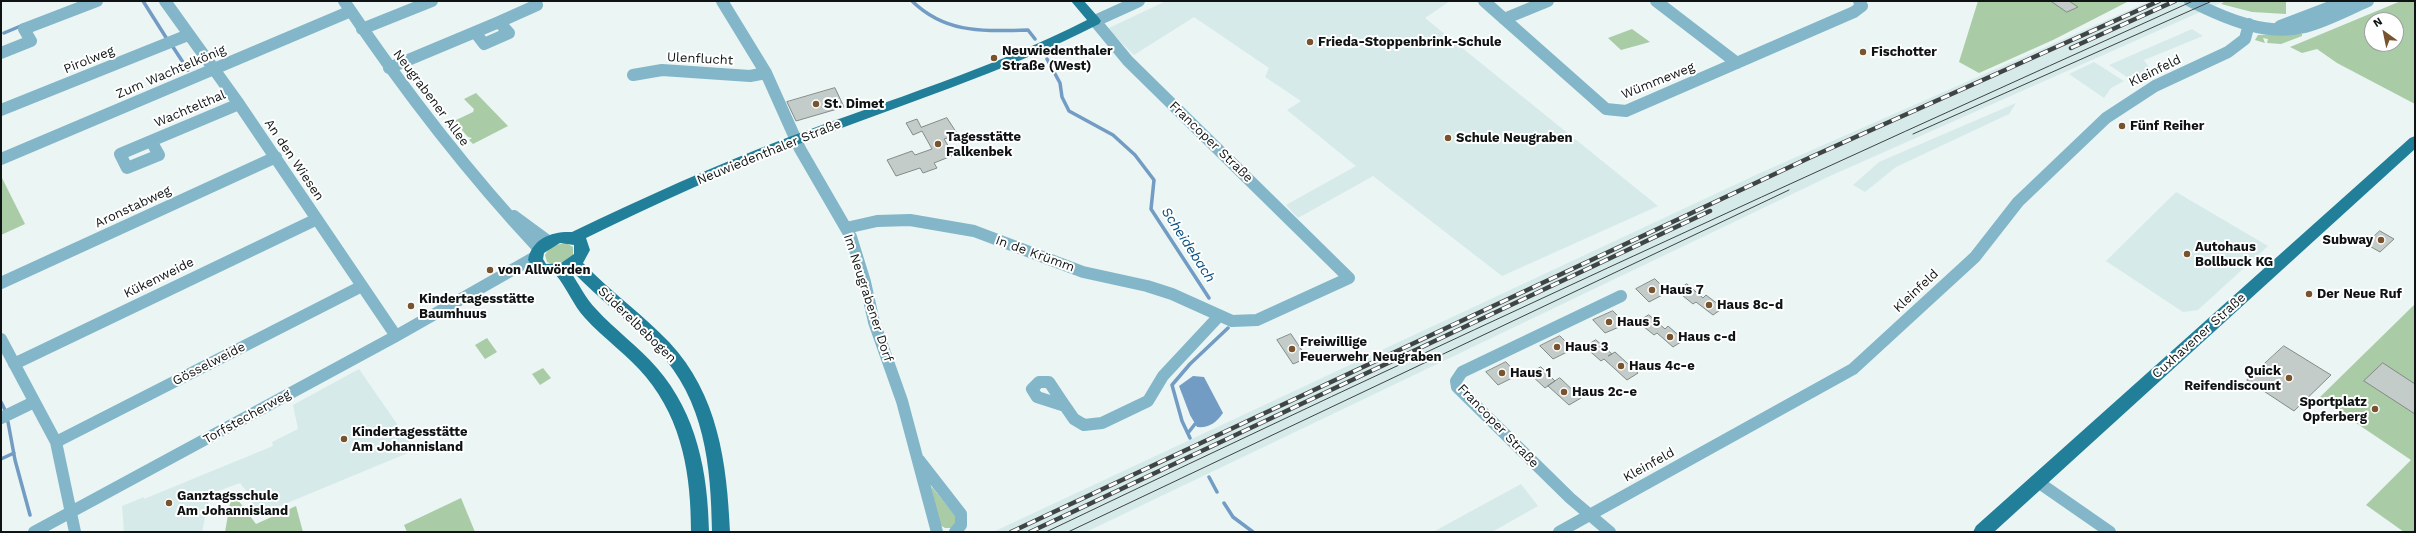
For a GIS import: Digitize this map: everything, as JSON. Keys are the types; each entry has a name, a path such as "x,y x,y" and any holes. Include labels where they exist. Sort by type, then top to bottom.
{"main road":[{"name":"Francoper Straße","path":"1077,1 1095,21"},
{"name":"Neuwiedenthaler Straße","path":"577,240 666,195 738,162 796,139 1002,66 1095,21"},
{"name":"Cuxhavener Straße","path":"1982,532 2415,141"},
{"path":"561,237 577,240 582,252 567,266 547,270 540,253 561,237"},
{"name":"Süderelbebogen","path":"567,266 572,284 589,313 653,374 677,411 691,445 697,470 701,502 700,532"},
{"name":"Süderelbebogen","path":"567,266 601,291 663,346 683,370 696,392 713,441 721,497 721,532"}],"street":[{"path":"1,53 31,41 24,30 97,1"},
{"name":"An den Wiesen","path":"165,1 276,157 396,336"},
{"name":"Neugrabener Allee","path":"344,1 389,68 472,176 501,207 540,253"},
{"path":"362,29 432,1"},
{"name":"Im Neugrabener Dorf","path":"722,1 766,73 796,139 846,228 865,282 874,322 902,401 937,532"},
{"name":"Neuwiedenthaler Straße","path":"1095,21 1139,1"},
{"name":"Wümmeweg","path":"1484,1 1606,109 1626,111 1854,12 1862,6 1859,1"},
{"path":"1504,19 1548,1"},
{"path":"1656,1 1737,64"},
{"path":"2190,1 2222,16 2249,24 2286,30 2304,27 2368,1"},
{"path":"2273,28 2346,1"},
{"path":"389,68 499,22 537,4"},
{"name":"Zum Wachtelkönig","path":"1,159 351,12"},
{"name":"Francoper Straße","path":"1095,21 1128,61 1349,278"},
{"path":"475,32 484,44 509,33 499,22"},
{"name":"Kleinfeld","path":"1559,532 1853,369 1975,257 2018,202 2106,118 2155,86 2228,52 2244,38 2249,24"},
{"name":"Pirolweg","path":"1,110 188,35"},
{"name":"Ulenflucht","path":"633,75 662,70 750,76 766,73"},
{"name":"Wachtelthal","path":"151,141 239,104"},
{"name":"Aronstabweg","path":"1,283 276,157"},
{"name":"Kükenweide","path":"14,364 317,219"},
{"name":"In de Krümm","path":"846,228 862,222 927,222 974,231 1083,272 1161,290 1219,316 1238,322 1257,320 1349,278"},
{"name":"Torfstecherweg","path":"34,532 460,301 540,253"},
{"name":"Gösselweide","path":"56,442 362,286"},
{"name":"Francoper Straße","path":"1610,532 1591,514 1570,498 1457,387 1459,376 1621,296"},
{"path":"1066,406 1074,419 1084,425 1090,426 1102,423 1142,405 1153,396 1168,371 1219,316"},
{"path":"2,342 56,442 75,532"},
{"path":"1,418 34,402"},
{"name":"Im Neugrabener Dorf","path":"916,456 961,514 962,525 955,532"},
{"path":"2038,482 2110,532"}],"shaded area":[{"name":"Schule Neugraben","path":"1166,1 1450,1 1425,18 1658,206 1502,276 1373,176 1298,218 1286,205 1356,166 1287,110 1301,101 1265,77 1269,68 1194,17 1134,55 1107,29"},
{"path":"2150,1 2225,1 1830,176 1086,532 993,532 1760,173"},
{"path":"2192,29 2203,36 2144,60 2150,69 2130,79 2109,65"},
{"path":"2094,62 2124,81 2111,88 2104,98 2069,74"},
{"path":"2016,103 2009,114 1896,167 1865,192 1853,185 1879,162"},
{"name":"Autohaus Bollbuck KG","path":"2176,192 2268,246 2198,310 2183,312 2106,261"},
{"name":"Kindertagesstätte Am Johannisland","path":"359,369 415,450 263,513 257,506 253,507 251,497 240,483 210,494 202,532 124,532 122,506 144,497 144,499 273,446 272,442 298,429 293,405"},
{"path":"1521,484 1538,506 1492,532 1433,532"}],"green space":[{"path":"1978,1 2129,1 2053,40 1979,73 1959,62"},
{"path":"2225,1 2286,1 2286,14 2252,12 2221,4"},
{"path":"2401,1 2415,1 2415,104 2337,63 2317,49 2302,53 2290,47 2364,16 2364,52 2404,52 2404,12 2374,12"},
{"path":"1632,29 1650,42 1621,50 1608,38"},
{"path":"2302,34 2302,36 2281,44 2267,43 2268,39 2263,38 2265,43 2255,40 2258,35"},
{"path":"476,93 508,126 473,144 469,140 472,138 468,137 454,121 473,112 474,109 464,99"},
{"path":"1,176 25,224 1,235"},
{"path":"566,243 573,247 573,255 558,264 547,262 545,255 551,248 556,245"},
{"name":"Sportplatz Opferberg","path":"2415,304 2415,532 2404,532 2366,505 2411,460 2319,398"},
{"path":"487,338 497,352 485,359 475,345"},
{"path":"543,368 551,378 540,385 532,374"},
{"path":"931,486 958,519 952,528 945,528 940,525"},
{"path":"232,492 256,524 296,506 303,532 225,532"},
{"path":"461,498 475,532 407,532 404,525"}],"water":[{"path":"1193,376 1204,377 1223,413 1218,420 1209,426 1197,427 1190,415 1179,386"}],"building":[{"path":"2051,1 2069,1 2078,7 2067,12"},
{"name":"St. Dimet","path":"835,88 844,107 796,121 787,102"},
{"name":"Tagesstätte Falkenbek","path":"947,118 958,135 944,139 954,155 934,163 937,168 923,173 920,168 896,176 887,160 912,151 915,155 932,149 922,131 913,135 906,123 917,119 921,127"},
{"name":"Subway","path":"2380,231 2394,239 2380,252 2366,244"},
{"name":"Haus 7","path":"1655,279 1668,292 1649,302 1636,289"},
{"path":"1687,284 1703,298 1706,295 1723,308 1713,315 1696,302 1693,304 1677,291"},
{"name":"Haus 5","path":"1613,311 1626,324 1605,333 1593,320"},
{"path":"1649,315 1665,329 1668,326 1684,340 1673,347 1657,333 1654,335 1638,322"},
{"name":"Freiwillige Feuerwehr Neugraben","path":"1291,334 1307,358 1293,364 1277,340"},
{"name":"Haus 3","path":"1560,336 1573,349 1553,359 1540,346"},
{"path":"1596,340 1612,354 1615,352 1638,373 1627,380 1604,359 1601,361 1585,347"},
{"name":"Quick Reifendiscount","path":"2284,346 2331,375 2294,411 2247,380"},
{"name":"Haus 1","path":"1506,362 1518,375 1498,385 1486,372"},
{"path":"2383,363 2415,384 2415,414 2364,381"},
{"path":"1541,367 1555,381 1545,388 1530,374"},
{"name":"Haus 2c-e","path":"1560,378 1581,398 1569,405 1548,386"}],"waterway":[{"path":"143,1 167,39"},
{"name":"Scheidebach","path":"912,1 925,12 938,20 952,25 980,30 1028,30 1035,39"},
{"path":"4,33 23,25"},
{"path":"173,47 188,70"},
{"name":"Scheidebach","path":"1047,59 1060,83 1062,97 1069,111 1113,135 1135,155 1154,180 1151,209 1209,298"},
{"name":"Scheidebach","path":"1190,438 1182,421 1172,385 1190,364 1228,328"},
{"path":"1,402 5,410"},
{"path":"8,422 14,453"},
{"path":"1188,433 1195,424"},
{"path":"1,459 14,453"},
{"path":"14,453 30,515"},
{"name":"Scheidebach","path":"1209,477 1217,492"},
{"name":"Scheidebach","path":"1224,503 1233,517 1253,532"}],"tram line":[{"path":"1046,532 1618,263 2193,1"},
{"path":"1913,134 2212,1"},
{"path":"1068,532 1789,190"}],"railway":[{"path":"1011,532 1811,157 2159,1"},
{"path":"2071,48 2175,1"},
{"path":"1030,532 1710,211"}],"place":[{"name":"Frieda-Stoppenbrink-Schule","path":"1310,42"},
{"name":"Fischotter","path":"1863,52"},
{"name":"Neuwiedenthaler Straße (West)","path":"994,58"},
{"name":"St. Dimet","path":"816,104"},
{"name":"Fünf Reiher","path":"2122,126"},
{"name":"Schule Neugraben","path":"1448,138"},
{"name":"Tagesstätte Falkenbek","path":"938,144"},
{"name":"Subway","path":"2381,240"},
{"name":"Autohaus Bollbuck KG","path":"2187,254"},
{"name":"von Allwörden","path":"490,270"},
{"name":"Haus 7","path":"1652,290"},
{"name":"Der Neue Ruf","path":"2309,294"},
{"name":"Haus 8c-d","path":"1709,305"},
{"name":"Kindertagesstätte Baumhuus","path":"411,306"},
{"name":"Haus 5","path":"1609,322"},
{"name":"Haus c-d","path":"1670,337"},
{"name":"Haus 3","path":"1557,347"},
{"name":"Freiwillige Feuerwehr Neugraben","path":"1292,349"},
{"name":"Haus 4c-e","path":"1621,366"},
{"name":"Haus 1","path":"1502,373"},
{"name":"Quick Reifendiscount","path":"2289,378"},
{"name":"Haus 2c-e","path":"1564,392"},
{"name":"Sportplatz Opferberg","path":"2375,409"},
{"name":"Kindertagesstätte Am Johannisland","path":"344,439"},
{"name":"Ganztagsschule Am Johannisland","path":"169,503"}]}
